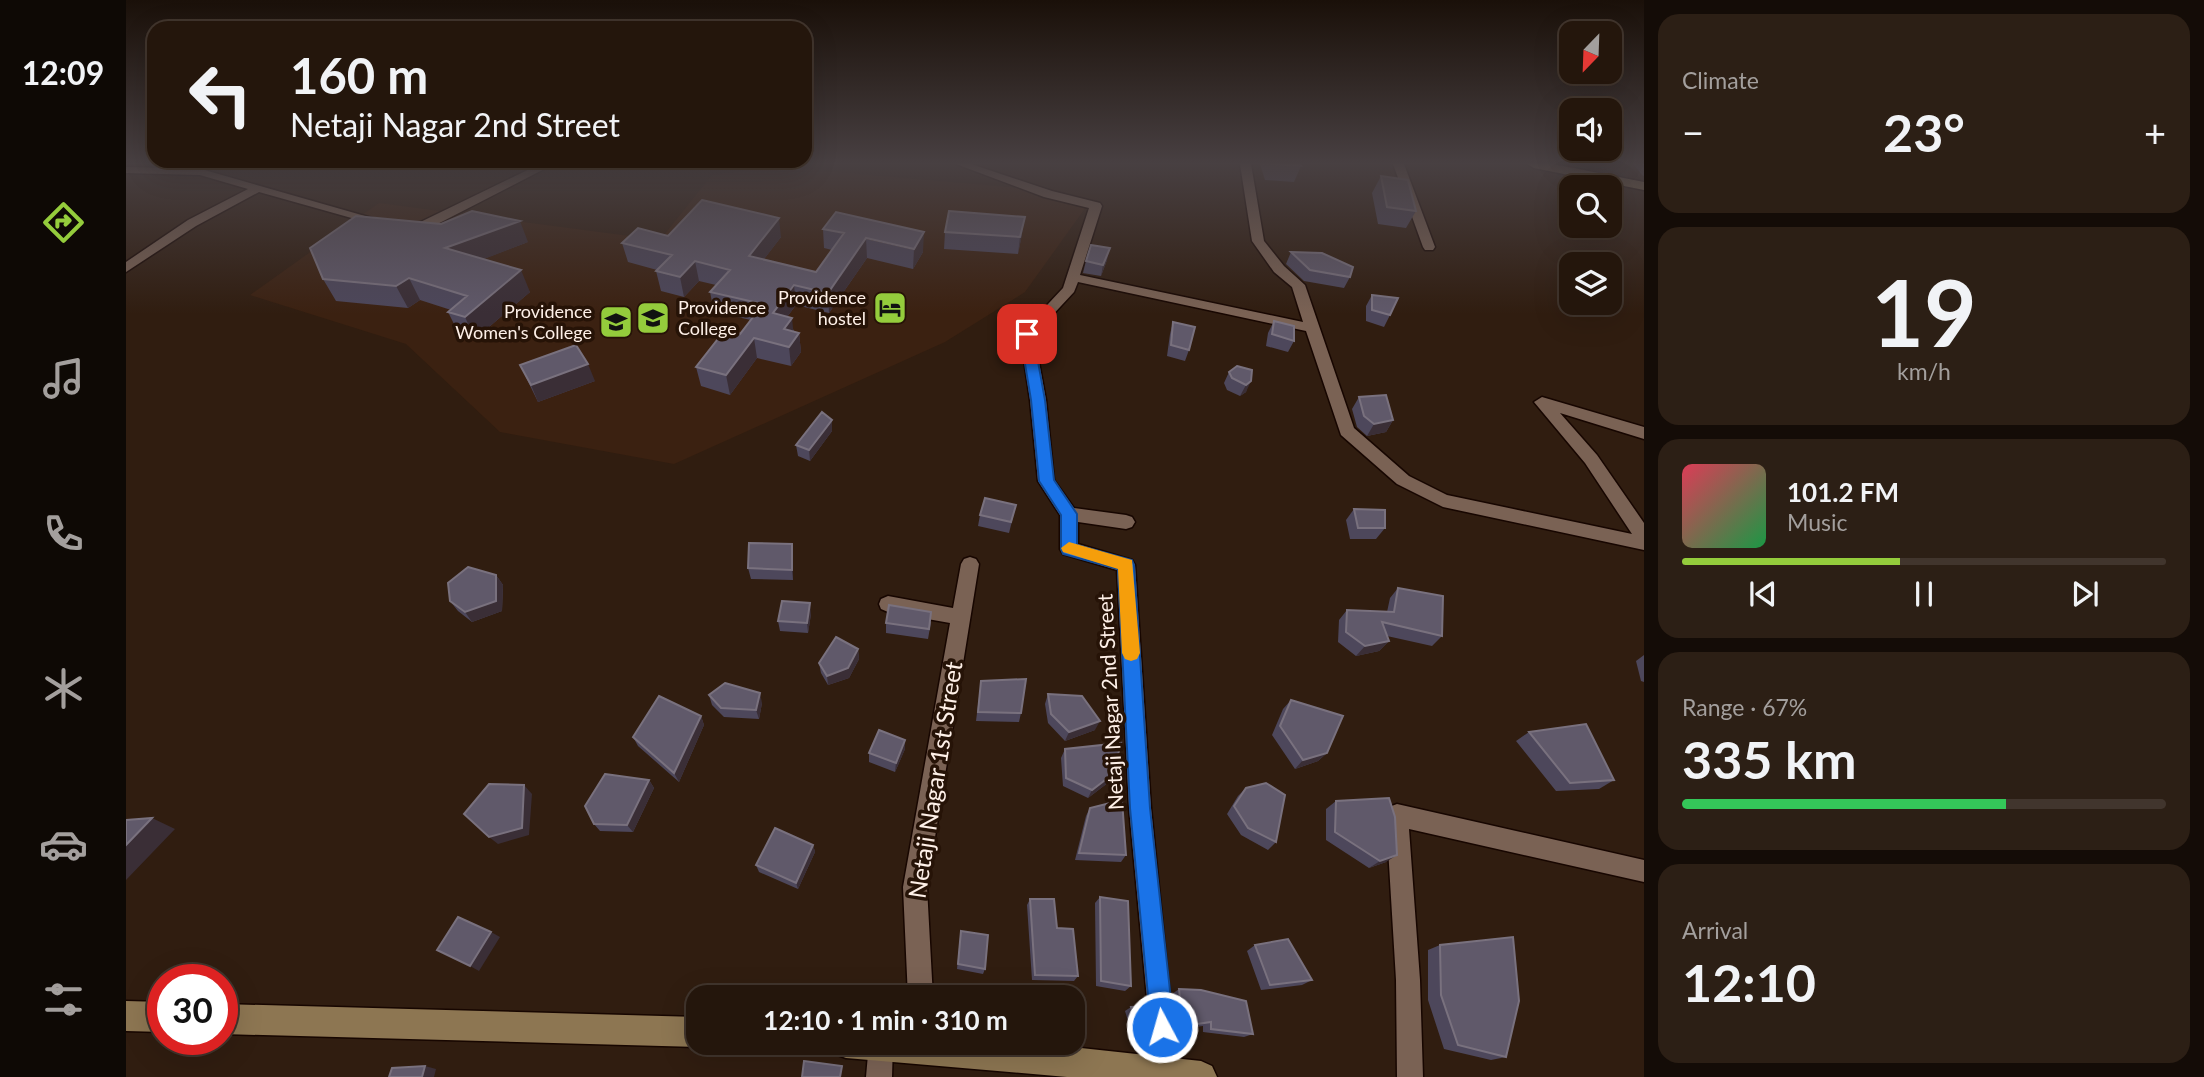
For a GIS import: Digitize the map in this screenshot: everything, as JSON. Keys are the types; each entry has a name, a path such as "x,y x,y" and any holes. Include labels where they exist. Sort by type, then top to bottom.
{"main road":[{"path":"126,1016 147,1017"},
{"path":"238,1018 686,1032"},
{"path":"1005,1055 1201,1077"}],"street":[{"path":"126,268 208,214"},
{"path":"353,214 414,231 447,214"},
{"path":"1093,214 1069,289 1027,334 1038,400 1046,481 1069,514 1126,522"},
{"path":"1254,214 1258,241 1279,269 1298,285 1347,430 1402,480 1443,501 1644,542"},
{"path":"1417,214 1429,247"},
{"path":"1073,277 1312,328"},
{"path":"1644,433 1542,402 1591,459 1644,537"},
{"name":"Netaji Nagar 2nd Street","path":"1069,514 1069,549 1126,565 1140,808 1167,1073"},
{"name":"Netaji Nagar 1st Street","path":"920,985 915,887 970,564"},
{"path":"888,604 961,617"},
{"path":"1410,1077 1408,980 1397,815 1644,871"},
{"path":"878,1077 880,1055"}],"shaded area":[{"name":"Providence College","path":"363,214 465,214 660,240 681,214 1081,214 1025,292 945,342 674,464 500,432 406,344 250,295"}],"building":[{"path":"464,214 488,214 520,221 445,248 521,270 465,317 448,312 467,296 409,278 396,286 323,279 310,248 356,216 441,224"},
{"path":"689,214 763,214 779,218 749,256 816,272 844,233 823,229 834,214 846,214 924,232 914,249 866,238 828,293 794,285 773,313 792,318 784,329 799,333 789,347 754,338 726,375 696,367 725,330 740,334 763,304 710,292 730,270 695,261 680,277 656,271 672,255 622,243 638,228 668,236"},
{"path":"948,214 1025,217 1020,237 945,232"},
{"path":"1091,245 1110,248 1103,265 1086,261"},
{"path":"1291,252 1322,253 1353,267 1350,277 1310,270"},
{"path":"1372,295 1398,298 1390,315 1372,310"},
{"path":"1274,321 1294,326 1294,341 1272,334"},
{"path":"1173,322 1195,327 1189,350 1171,345"},
{"path":"576,345 588,364 531,385 520,365"},
{"path":"1237,366 1252,370 1251,381 1246,385 1232,378 1229,372"},
{"path":"1386,395 1393,420 1374,424 1364,416 1359,397"},
{"path":"822,412 832,420 809,450 796,445"},
{"path":"985,498 1016,505 1011,522 980,515"},
{"path":"1354,509 1385,510 1385,528 1358,528"},
{"path":"749,543 792,544 792,570 748,568"},
{"path":"468,567 496,575 496,601 465,612 450,601 448,583"},
{"path":"1398,588 1443,596 1442,636 1382,622 1389,641 1365,646 1346,632 1347,610 1394,612"},
{"path":"782,601 810,603 807,623 778,621"},
{"path":"889,605 931,612 929,629 886,623"},
{"path":"836,637 858,649 848,668 827,676 819,663"},
{"path":"1026,679 1021,713 978,712 981,681"},
{"path":"725,683 760,693 756,710 721,708 709,695"},
{"path":"1048,694 1082,696 1100,721 1069,732 1051,714"},
{"path":"659,696 701,716 674,773 633,737"},
{"path":"1291,700 1343,716 1327,753 1303,760 1280,726"},
{"path":"1586,724 1614,780 1570,783 1529,732"},
{"path":"879,730 905,740 896,763 869,753"},
{"path":"1121,743 1113,774 1092,790 1066,778 1065,749"},
{"path":"605,774 649,780 627,825 594,824 585,806"},
{"path":"1266,783 1285,795 1276,842 1248,828 1234,806 1246,788"},
{"path":"489,784 524,785 522,828 489,837 464,814"},
{"path":"1389,798 1395,817 1397,855 1380,861 1335,832 1336,801"},
{"path":"1122,800 1126,855 1079,853 1090,808"},
{"path":"152,818 126,845 126,820"},
{"path":"775,828 813,845 796,883 756,865"},
{"path":"1100,897 1128,901 1131,986 1101,981"},
{"path":"1030,899 1054,899 1057,928 1073,929 1078,976 1035,975"},
{"path":"458,917 491,932 470,966 437,950"},
{"path":"961,931 988,935 985,969 958,964"},
{"path":"1513,937 1519,1001 1506,1057 1458,1045 1441,995 1440,945"},
{"path":"1288,939 1312,980 1270,985 1255,945"},
{"path":"1179,989 1201,990 1246,1001 1253,1034 1211,1029 1211,1022 1183,1026"},
{"path":"1152,1006 1154,1032 1139,1033 1131,1007"},
{"path":"804,1061 842,1066 840,1077 802,1077"},
{"path":"425,1066 422,1077 389,1077 392,1068"}],"slow traffic":[{"path":"1069,548 1126,565 1131,653"}],"place":[{"name":"Providence hostel","path":"890,308"},
{"name":"Providence College","path":"653,318"},
{"name":"Providence Women's College","path":"616,322"}],"route":[{"path":"1027,334 1038,400 1046,481 1069,514 1069,549 1126,565 1140,808 1162,1027"}]}
